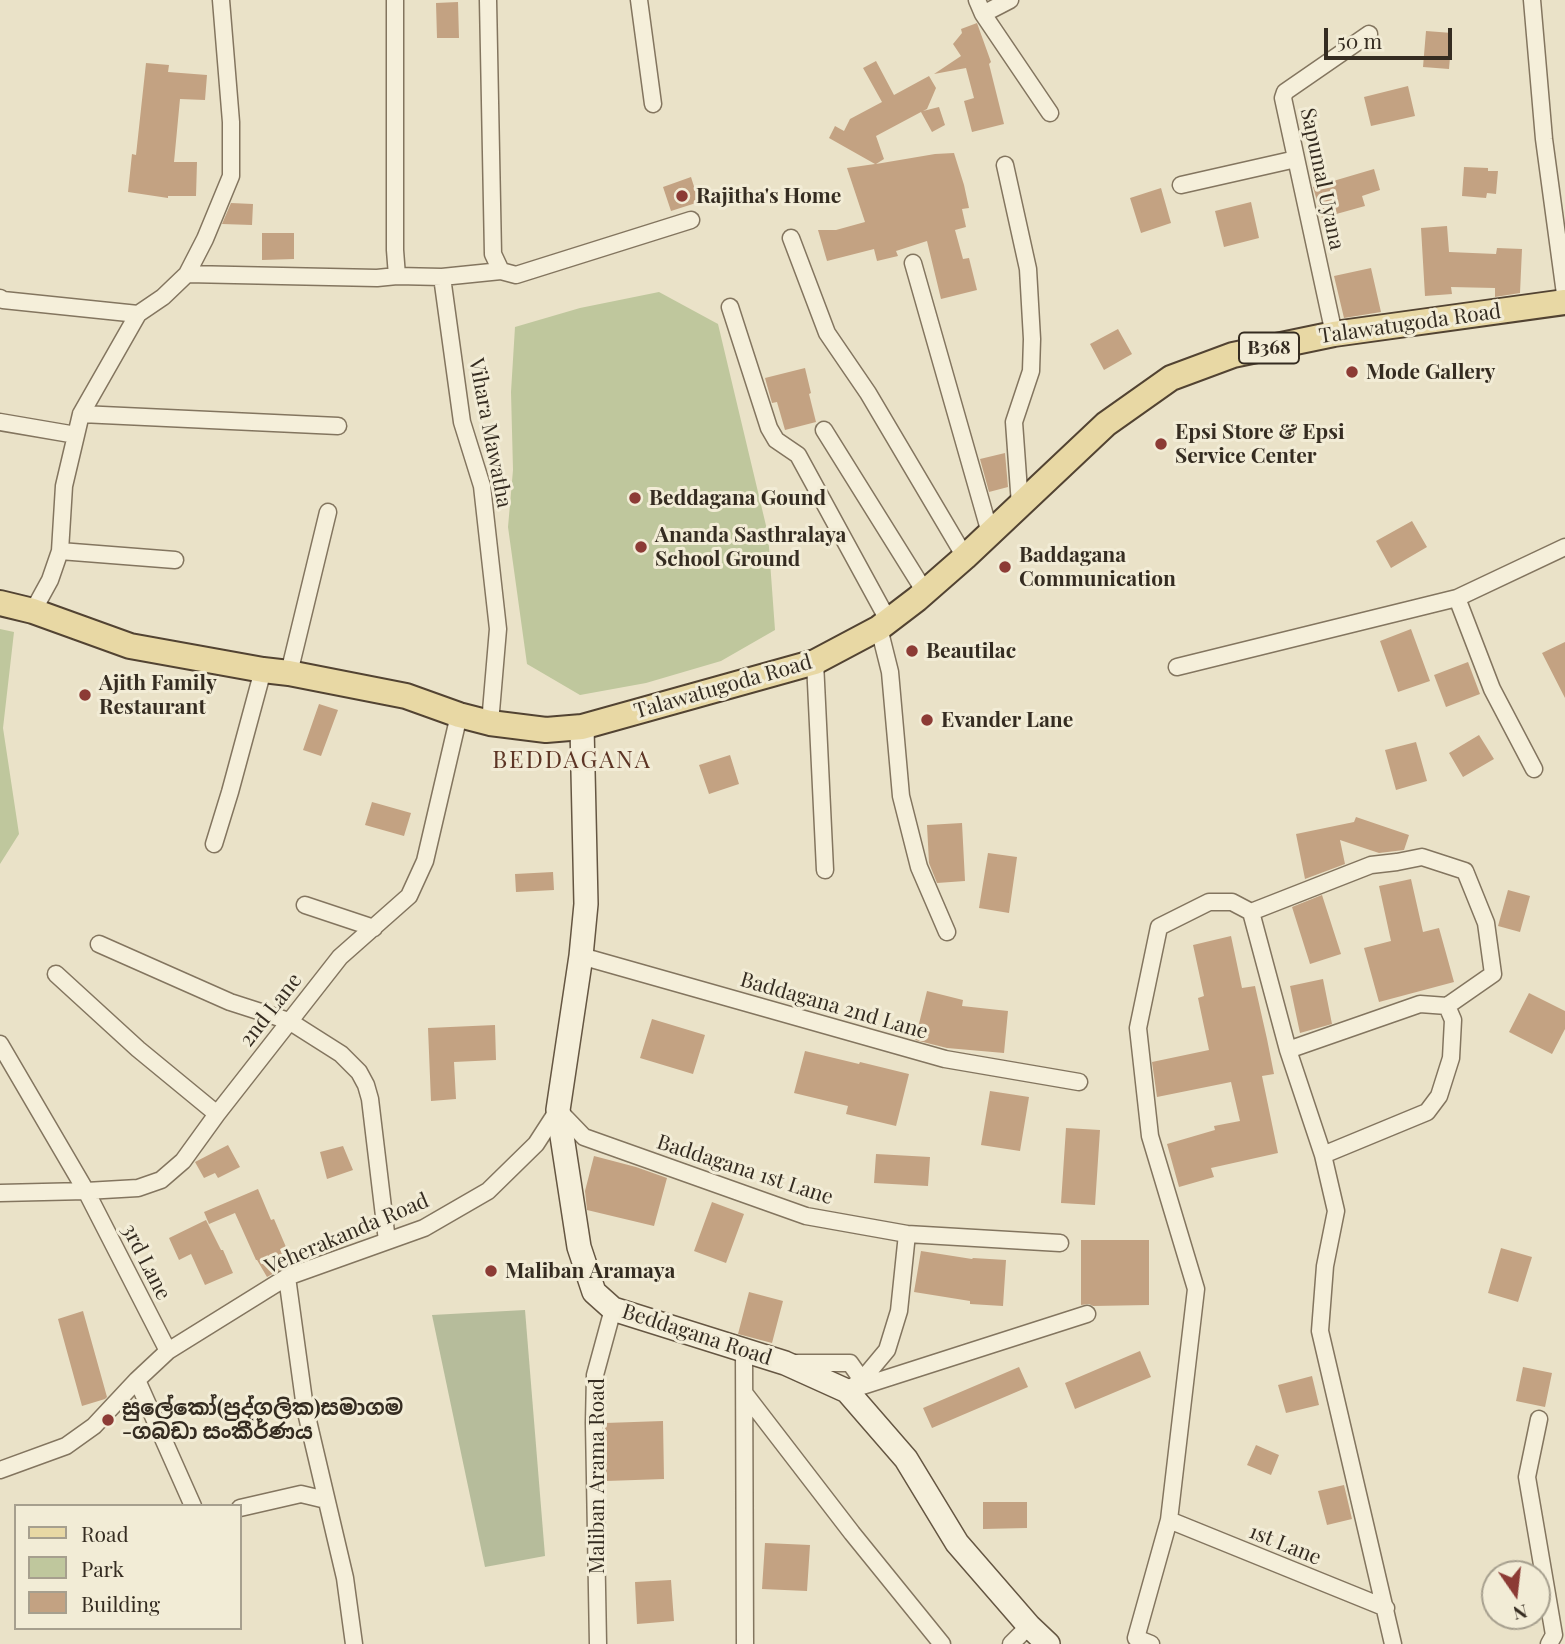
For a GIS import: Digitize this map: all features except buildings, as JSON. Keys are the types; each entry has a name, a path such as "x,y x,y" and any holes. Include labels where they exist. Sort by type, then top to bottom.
{"main road":[{"name":"Talawatugoda Road","path":"0,603 33,611 130,646 406,696 490,723 546,730 582,727 815,662 883,624 965,557 1106,424 1171,378 1233,355 1334,334 1565,302"}],"street":[{"path":"33,611 50,580 60,551 64,486 82,414 138,314 163,297 187,274 231,176 231,122 221,0"},
{"path":"395,0 397,276"},
{"path":"488,0 493,254 501,271"},
{"path":"639,0 653,103"},
{"path":"1010,0 980,7 1050,113"},
{"path":"1532,0 1544,139 1565,294"},
{"name":"Sapumal Uyana","path":"1334,334 1283,98 1285,92 1369,34"},
{"path":"1181,185 1296,159"},
{"path":"1005,165 1028,269 1032,339 1031,371 1014,422 1020,505"},
{"path":"187,274 377,278 442,277 501,271 516,275 691,220"},
{"path":"791,238 827,333 869,393 965,557"},
{"path":"913,263 990,533"},
{"name":"Vihara Mawatha","path":"442,277 463,422 482,486 498,629 490,723"},
{"path":"0,298 138,314"},
{"path":"730,307 769,428 776,440 797,455 883,624 901,796 919,867 947,932"},
{"path":"82,414 338,426"},
{"path":"0,422 76,435"},
{"path":"824,430 925,592"},
{"path":"289,673 328,512"},
{"path":"1177,667 1457,598 1565,547"},
{"path":"60,551 175,561"},
{"path":"1457,598 1492,689 1534,769"},
{"path":"815,662 825,870"},
{"path":"214,844 263,670"},
{"name":"2nd Lane","path":"0,1193 138,1188 162,1180 183,1161 340,957 409,896 425,861 459,715"},
{"name":"Beddagana Road","path":"582,727 586,904 582,956 558,1110 579,1247 594,1292 613,1309 855,1385 906,1459 957,1543 1029,1626"},
{"path":"1251,912 1371,866 1422,857 1465,871 1486,923 1493,974 1447,1006 1420,1004 1288,1050"},
{"path":"1150,1644 1136,1638 1169,1520 1196,1289 1150,1136 1138,1028 1159,927 1209,902 1232,902 1251,912 1288,1050 1323,1155 1336,1211 1325,1266 1320,1331 1393,1644"},
{"path":"305,905 374,928"},
{"path":"99,944 230,1002 289,1021 341,1054 359,1072 370,1099 387,1241"},
{"name":"Baddagana 2nd Lane","path":"582,956 945,1059 1079,1082"},
{"path":"56,974 138,1049 217,1114"},
{"path":"1323,1155 1427,1112 1439,1096 1451,1058 1453,1020 1447,1006"},
{"name":"3rd Lane","path":"0,1044 86,1191 168,1351"},
{"name":"Baddagana 1st Lane","path":"558,1110 584,1138 806,1216 907,1234 1060,1243"},
{"name":"Veherakanda Road","path":"0,1470 66,1446 94,1426 168,1351 287,1277 424,1228 488,1191 536,1144 558,1110"},
{"path":"855,1385 887,1350 899,1311 907,1234"},
{"path":"287,1277 304,1408 345,1578 354,1644"},
{"name":"Maliban Arama Road","path":"598,1644 595,1376 613,1309"},
{"path":"855,1385 1087,1314"},
{"path":"744,1351 745,1644"},
{"path":"137,1380 192,1504"},
{"path":"745,1395 942,1644"},
{"path":"1539,1419 1527,1477 1554,1635 1549,1644"},
{"path":"242,1507 301,1494 327,1500"},
{"name":"1st Lane","path":"1169,1520 1386,1608"},
{"path":"1010,1644 1029,1626 1048,1644"}],"green space":[{"name":"Beddagana Gound","path":"659,292 718,324 768,534 775,630 721,661 646,683 580,695 527,664 508,527 513,470 511,392 515,327 580,308"},
{"path":"0,629 14,632 3,728 19,834 0,864"},
{"path":"525,1310 545,1556 485,1567 432,1315"}],"place":[{"name":"Rajitha's Home","path":"682,196"},
{"name":"Mode Gallery","path":"1352,372"},
{"name":"Epsi Store & Epsi Service Center","path":"1161,444"},
{"name":"Beddagana Gound","path":"635,498"},
{"name":"Ananda Sasthralaya School Ground","path":"641,547"},
{"name":"Baddagana Communication","path":"1005,567"},
{"name":"Beautilac","path":"912,651"},
{"name":"Ajith Family Restaurant","path":"85,695"},
{"name":"Evander Lane","path":"927,720"},
{"name":"Maliban Aramaya","path":"491,1271"},
{"name":"සුලේකෝ(පුද්ගලික)සමාගම -ගබඩා සංකීර්ණය","path":"108,1420"}],"district":[{"name":"BEDDAGANA","path":"572,761"}]}
